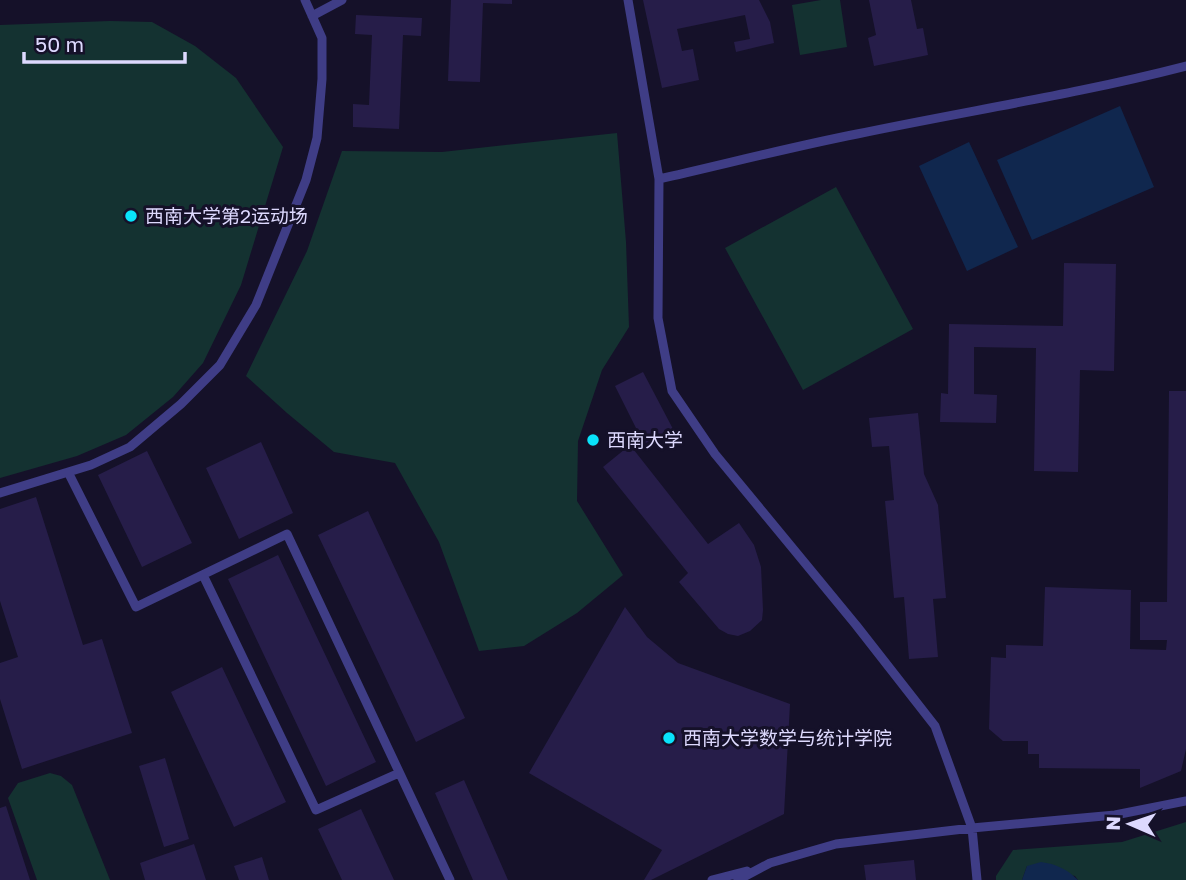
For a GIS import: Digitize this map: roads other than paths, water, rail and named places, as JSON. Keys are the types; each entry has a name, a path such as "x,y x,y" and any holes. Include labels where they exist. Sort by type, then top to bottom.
{"lane":[{"path":"0,494 91,465 130,447 181,404 220,365 256,305 306,180 317,138 322,38 305,0"},
{"path":"312,16 342,0"},
{"path":"628,0 659,179 658,318 672,391 715,454 935,726 972,828 977,880"},
{"path":"659,179 856,134 1186,66"},
{"path":"68,472 136,607 287,534 450,880"},
{"path":"203,575 316,810 399,773"},
{"path":"738,880 770,863 836,844 1115,815 1186,801"},
{"path":"712,880 762,867"}],"water":[{"path":"1120,106 1154,187 1032,240 997,160"},
{"path":"969,142 1018,247 967,271 919,166"},
{"path":"1041,862 1061,868 1078,880 1022,880 1027,866"}],"place":[{"name":"西南大学第2运动场","path":"131,216"},
{"name":"西南大学","path":"593,440"},
{"name":"西南大学数学与统计学院","path":"669,738"}]}
